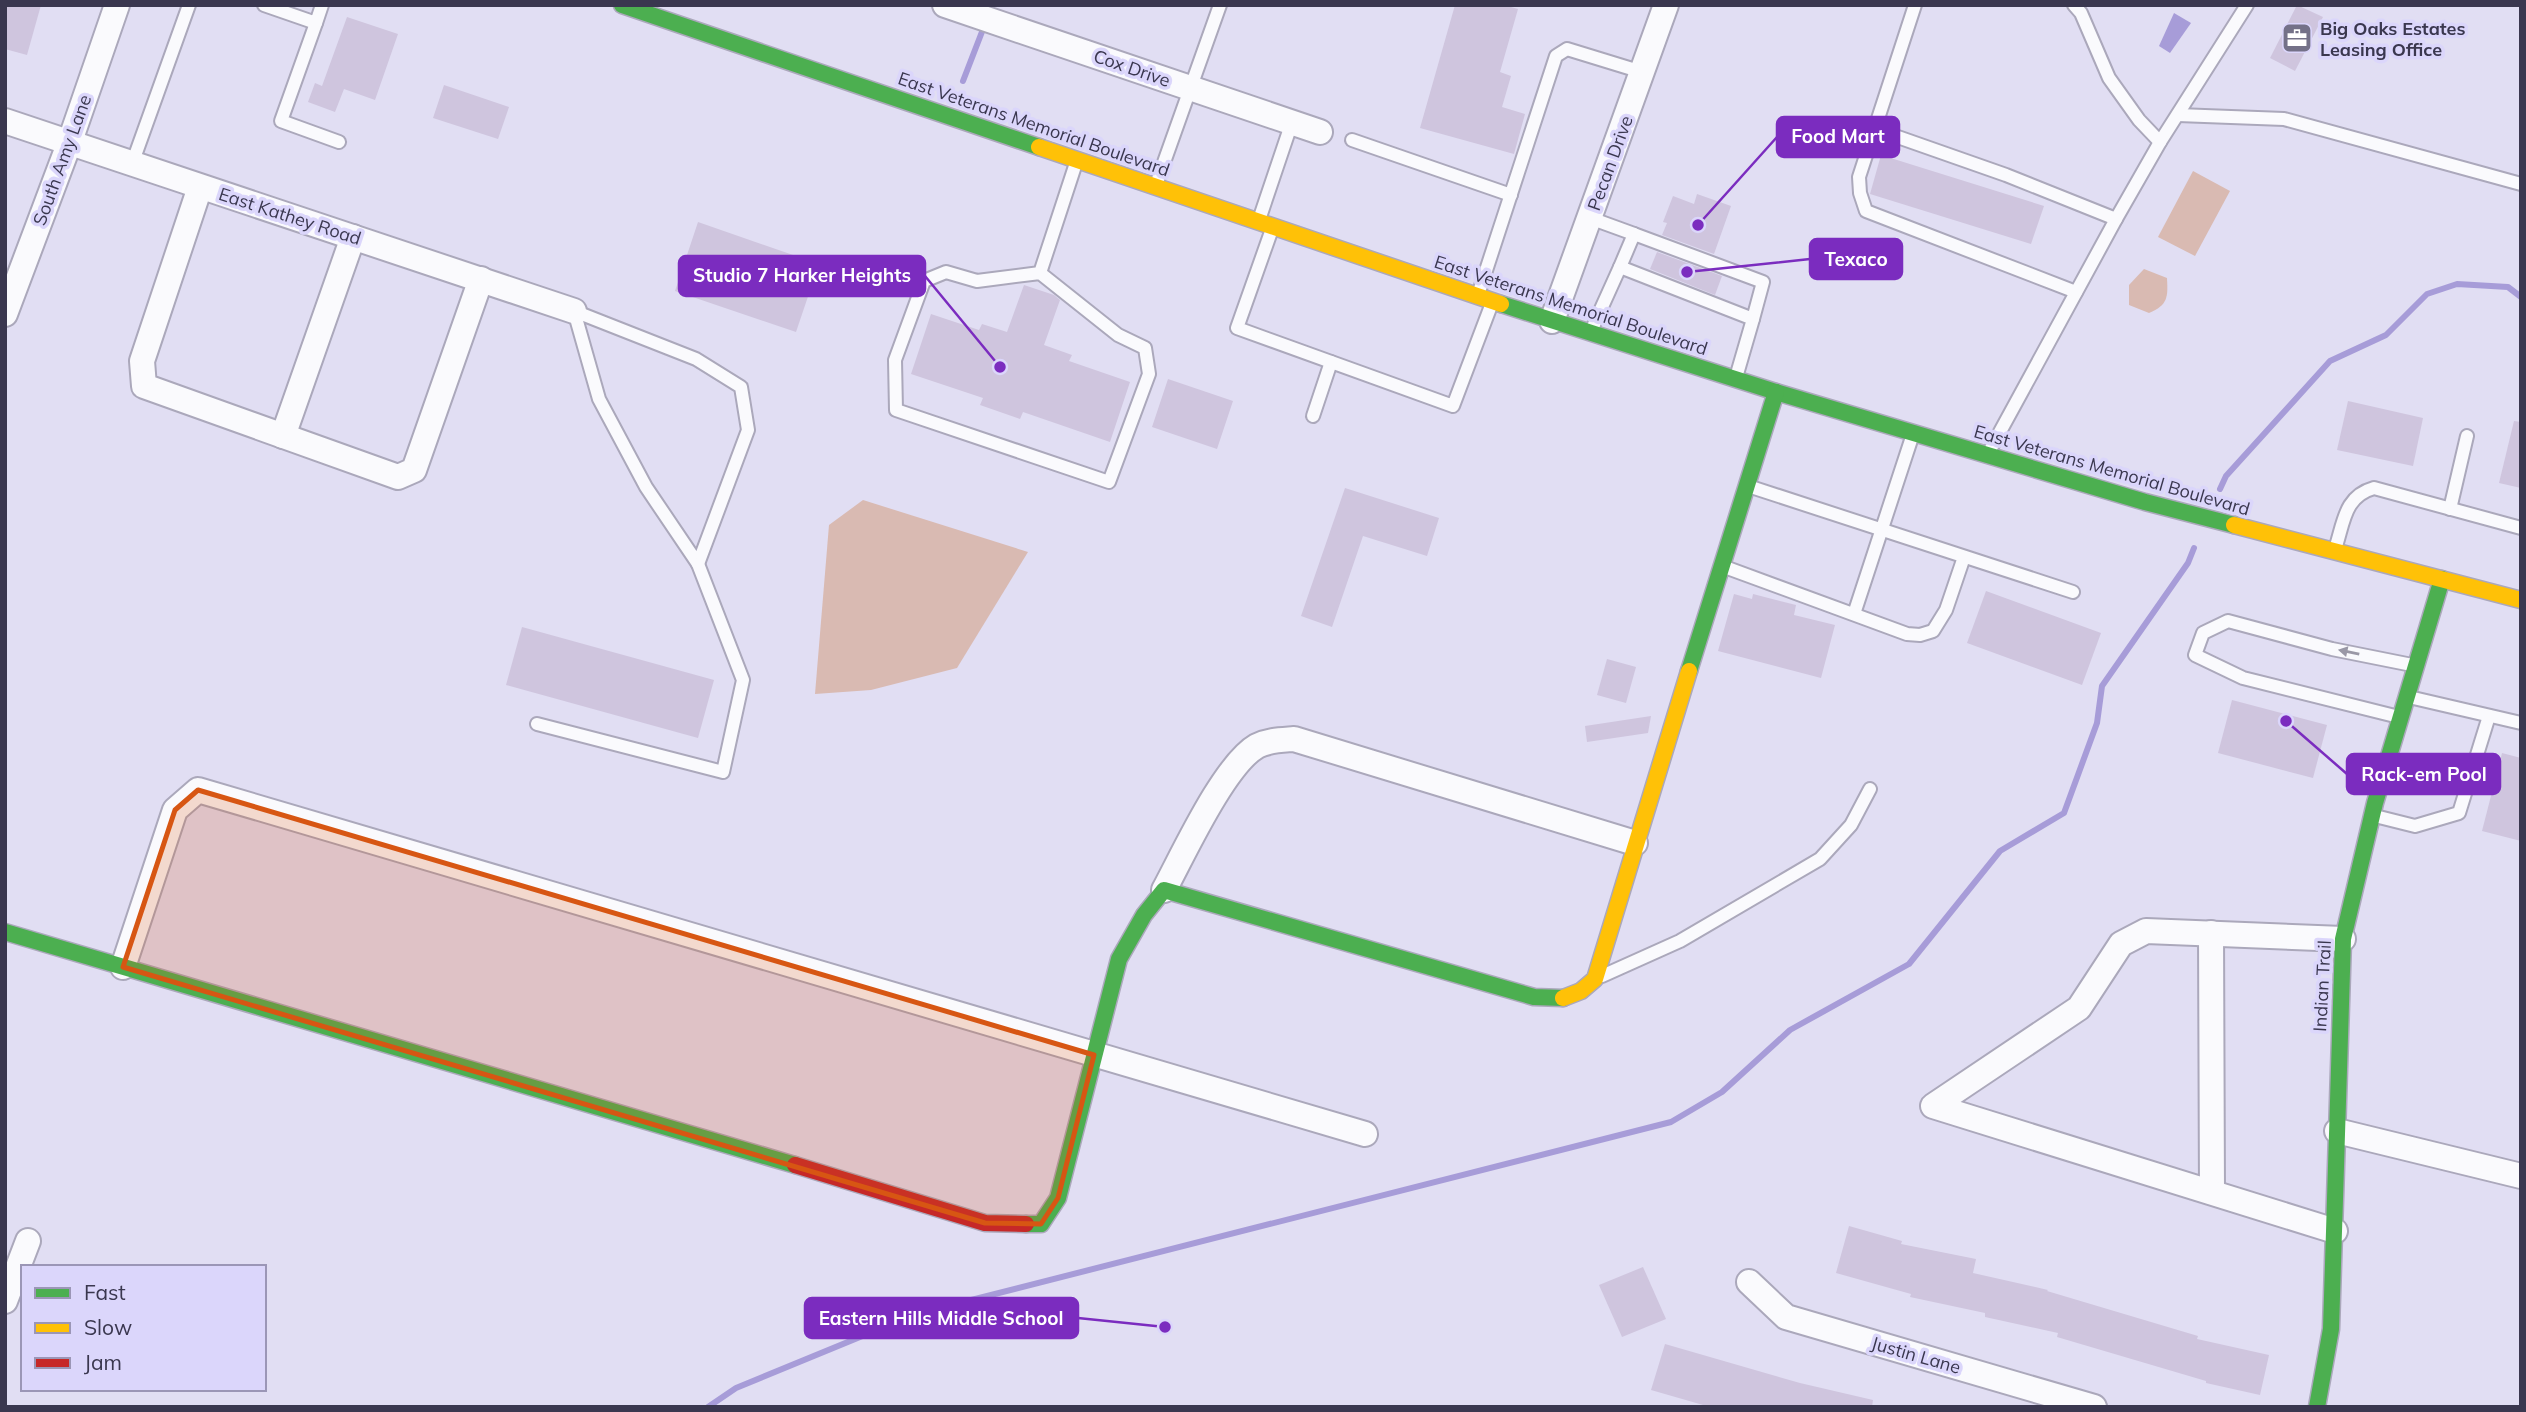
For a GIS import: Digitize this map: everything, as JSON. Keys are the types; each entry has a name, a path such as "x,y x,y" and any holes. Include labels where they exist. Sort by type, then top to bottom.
{"street":[{"name":"South Amy Lane","path":"5,313 69,144 117,5"},
{"name":"East Veterans Memorial Boulevard","path":"622,5 1552,321 1776,392 2145,502 2521,600"},
{"name":"Cox Drive","path":"944,5 1320,132"},
{"name":"Pecan Drive","path":"1552,321 1666,5"},
{"name":"East Kathey Road","path":"5,121 574,311"},
{"path":"200,187 142,361 144,386 398,477 414,470 481,279"},
{"path":"283,436 353,237"},
{"path":"1164,890 1534,997 1565,999 1588,987 1595,979 1776,392"},
{"name":"Indian Trail","path":"2317,1407 2331,1328 2343,939 2354,880 2371,815 2442,579"},
{"path":"5,932 823,1172 985,1223 1041,1224 1058,1198 1119,959 1144,915 1164,890 1199,823 1234,768 1252,750 1273,740 1294,739 1635,843"},
{"path":"123,967 174,810 198,790 1365,1134"},
{"path":"2335,1230 1933,1106 2079,1008 2122,944 2146,931 2343,939"},
{"path":"2211,933 2212,1192"},
{"path":"2337,1131 2521,1176"},
{"path":"5,1301 28,1241"},
{"name":"Justin Lane","path":"1749,1282 1786,1317 2094,1407"}],"lane":[{"path":"132,164 189,5"},
{"path":"264,5 316,23"},
{"path":"322,5 281,121 339,142"},
{"path":"1156,186 1220,5"},
{"path":"1915,5 1859,177 1860,193 1866,211 2076,292"},
{"path":"2074,5 2081,13 2109,78 2139,120 2160,142"},
{"path":"1988,456 2160,142 2247,5"},
{"path":"1292,122 1237,328 1453,406 1486,298 1511,195 1556,56 1567,49 1642,72"},
{"path":"2178,115 2284,119 2521,184"},
{"path":"1875,129 2006,175 2116,219"},
{"path":"1352,140 1511,195"},
{"path":"1040,273 1077,159"},
{"path":"1590,218 1763,282 1735,379"},
{"path":"1590,333 1634,234"},
{"path":"1620,267 1753,319"},
{"path":"946,272 977,281 1040,273 1118,335 1145,348 1149,374 1109,482 896,410 895,360 924,281 946,272"},
{"path":"574,311 696,359 741,387 748,430 698,564"},
{"path":"537,724 723,772 743,680 698,564 646,487 599,399 574,311"},
{"path":"1312,416 1331,362"},
{"path":"1854,614 1913,433"},
{"path":"2450,509 2468,436"},
{"path":"1747,486 2073,592"},
{"path":"2334,551 2349,504 2359,492 2374,488 2521,528"},
{"path":"1722,566 1907,634 1920,635 1933,631 1946,610 1964,557"},
{"path":"2400,717 2243,678 2195,655 2203,633 2228,621 2332,649 2416,666"},
{"path":"2406,697 2521,723"},
{"path":"2371,815 2415,826 2459,813 2489,716"},
{"path":"1595,979 1680,941 1820,859 1851,825 1870,789"}],"highlighted area":[{"path":"198,790 1094,1055 1058,1198 1041,1224 985,1223 123,967 175,810"}],"shaded area":[{"path":"2174,13 2191,23 2170,53 2159,46"},
{"path":"2193,171 2230,191 2195,256 2158,237"},
{"path":"2144,269 2167,278 2166,300 2149,313 2129,305 2129,285"},
{"path":"863,500 1028,552 957,668 871,690 815,694 829,525"}],"building":[{"path":"5,5 41,5 27,55 5,49"},
{"path":"1455,5 1504,5 1518,9 1500,72 1511,76 1502,107 1525,114 1514,154 1420,128"},
{"name":"Big Oaks Estates Leasing Office","path":"2297,5 2323,17 2295,71 2270,58"},
{"path":"347,17 398,34 375,100 344,89 335,112 308,102 315,83 322,86"},
{"path":"444,85 509,107 498,139 433,118"},
{"path":"1881,155 2044,206 2031,244 1870,194"},
{"path":"1697,194 1731,206 1714,254 1662,235 1667,223 1663,222 1673,196 1694,204"},
{"path":"698,222 819,264 796,332 675,291"},
{"path":"1657,252 1722,276 1715,295 1650,269"},
{"path":"1024,285 1054,295 1060,300 1044,345 1072,355 1069,361 1130,382 1110,442 1023,412 1020,419 980,405 983,398 911,374 931,314 979,330 982,324 1007,332"},
{"path":"1168,379 1233,401 1217,449 1152,427"},
{"path":"2348,401 2423,418 2413,466 2337,450"},
{"path":"2514,421 2521,422 2521,488 2499,483"},
{"path":"1345,488 1439,518 1427,556 1363,536 1332,627 1301,616"},
{"path":"1986,591 2101,633 2082,685 1967,643"},
{"path":"1734,594 1752,599 1753,594 1796,605 1794,615 1835,625 1821,678 1718,651"},
{"path":"522,627 714,680 698,738 506,685"},
{"path":"1607,659 1636,667 1626,703 1597,695"},
{"path":"2232,700 2327,725 2313,778 2218,753"},
{"path":"1651,716 1648,733 1587,742 1585,726"},
{"path":"2502,753 2521,758 2521,841 2482,831"},
{"path":"1849,1226 1902,1241 1901,1244 1976,1259 1973,1273 2048,1290 2198,1336 2197,1339 2269,1355 2260,1395 2206,1383 2057,1337 2058,1333 1985,1317 1985,1313 1910,1297 1911,1294 1836,1273"},
{"path":"1643,1267 1666,1319 1622,1337 1599,1285"},
{"path":"1665,1344 1800,1383 1873,1400 1872,1407 1710,1407 1651,1390"}],"waterway":[{"path":"963,81 985,24"},
{"path":"2220,489 2226,476 2330,361 2386,335 2427,294 2457,284 2508,287 2521,297"},
{"path":"708,1407 736,1388 916,1314 1671,1122 1722,1092 1790,1030 1909,964 2000,851 2064,813 2097,723 2102,686 2188,563 2194,548"}],"traffic: fast":[{"path":"622,5 1039,147"},
{"path":"1501,304 1776,392 2145,502 2234,525"},
{"path":"1689,671 1776,392"},
{"path":"2317,1407 2331,1329 2343,939 2375,803 2442,579"},
{"path":"1026,1224 1041,1224 1058,1198 1119,959 1144,915 1164,890 1534,997 1563,998"},
{"path":"5,932 795,1165"}],"traffic: slow":[{"path":"1039,147 1501,304"},
{"path":"2234,525 2521,600"},
{"path":"1563,998 1581,991 1595,979 1689,671"}],"traffic: jam":[{"path":"795,1165 985,1223 1026,1224"}],"place":[{"name":"Big Oaks Estates Leasing Office","path":"2297,38"},
{"name":"Food Mart","path":"1698,225"},
{"name":"Texaco","path":"1687,272"},
{"name":"Studio 7 Harker Heights","path":"1000,367"},
{"name":"Rack-em Pool","path":"2286,721"},
{"name":"Eastern Hills Middle School","path":"1165,1327"}]}
